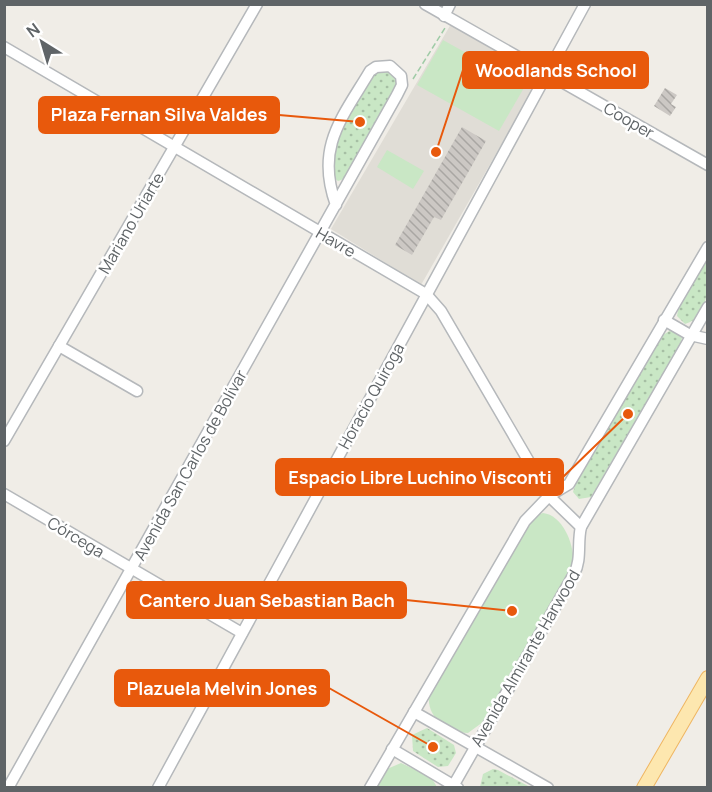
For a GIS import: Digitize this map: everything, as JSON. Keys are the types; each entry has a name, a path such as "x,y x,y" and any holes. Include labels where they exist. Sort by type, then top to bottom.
{"main road":[{"path":"644,788 708,678"}],"street":[{"name":"Mariano Uriarte","path":"4,441 256,4"},
{"name":"Cooper","path":"425,4 708,165"},
{"path":"447,17 450,4"},
{"name":"Horacio Quiroga","path":"158,788 585,4"},
{"name":"Havre","path":"4,47 426,294 441,311 549,496 581,527"},
{"name":"Avenida San Carlos de Bolívar","path":"8,788 321,234 402,85 401,76 390,66 376,67 370,71 334,131 328,154 331,191 336,205"},
{"path":"370,788 525,521 549,496 568,484 708,248"},
{"name":"Avenida Almirante Harwood","path":"454,787 580,562 578,541 581,527 708,307"},
{"path":"664,320 690,335 708,339"},
{"path":"59,346 137,392"},
{"name":"Córcega","path":"4,494 242,633"},
{"path":"414,712 548,788"},
{"path":"392,749 454,787"}],"path":[{"path":"416,78 447,17"}],"shaded area":[{"path":"451,24 541,75 421,285 331,229"}],"green space":[{"path":"443,40 525,86 499,131 417,85"},
{"path":"382,67 396,76 397,84 344,179 338,181 333,177 334,139 371,72"},
{"path":"387,150 424,171 413,189 377,167"},
{"path":"707,259 704,306 694,320 685,324 677,316 678,310"},
{"path":"671,330 682,338 680,345 591,497 579,499 573,492 576,483 663,335"},
{"path":"543,513 550,515 563,526 573,551 573,567 483,722 468,733 446,727 431,711 429,697 526,529 537,515"},
{"path":"427,728 454,745 456,753 448,766 438,767 413,751 412,735"},
{"path":"401,763 431,777 437,787 375,788 387,769"},
{"path":"493,769 530,787 480,787 483,774"}],"building":[{"path":"665,88 677,95 671,104 676,107 670,116 654,106"},
{"path":"462,127 486,141 441,220 434,217 412,255 395,245"}],"place":[{"name":"Plaza Fernan Silva Valdes","path":"360,122"},
{"name":"Woodlands School","path":"436,152"},
{"name":"Espacio Libre Luchino Visconti","path":"628,414"},
{"name":"Cantero Juan Sebastian Bach","path":"512,611"},
{"name":"Plazuela Melvin Jones","path":"433,747"}]}
